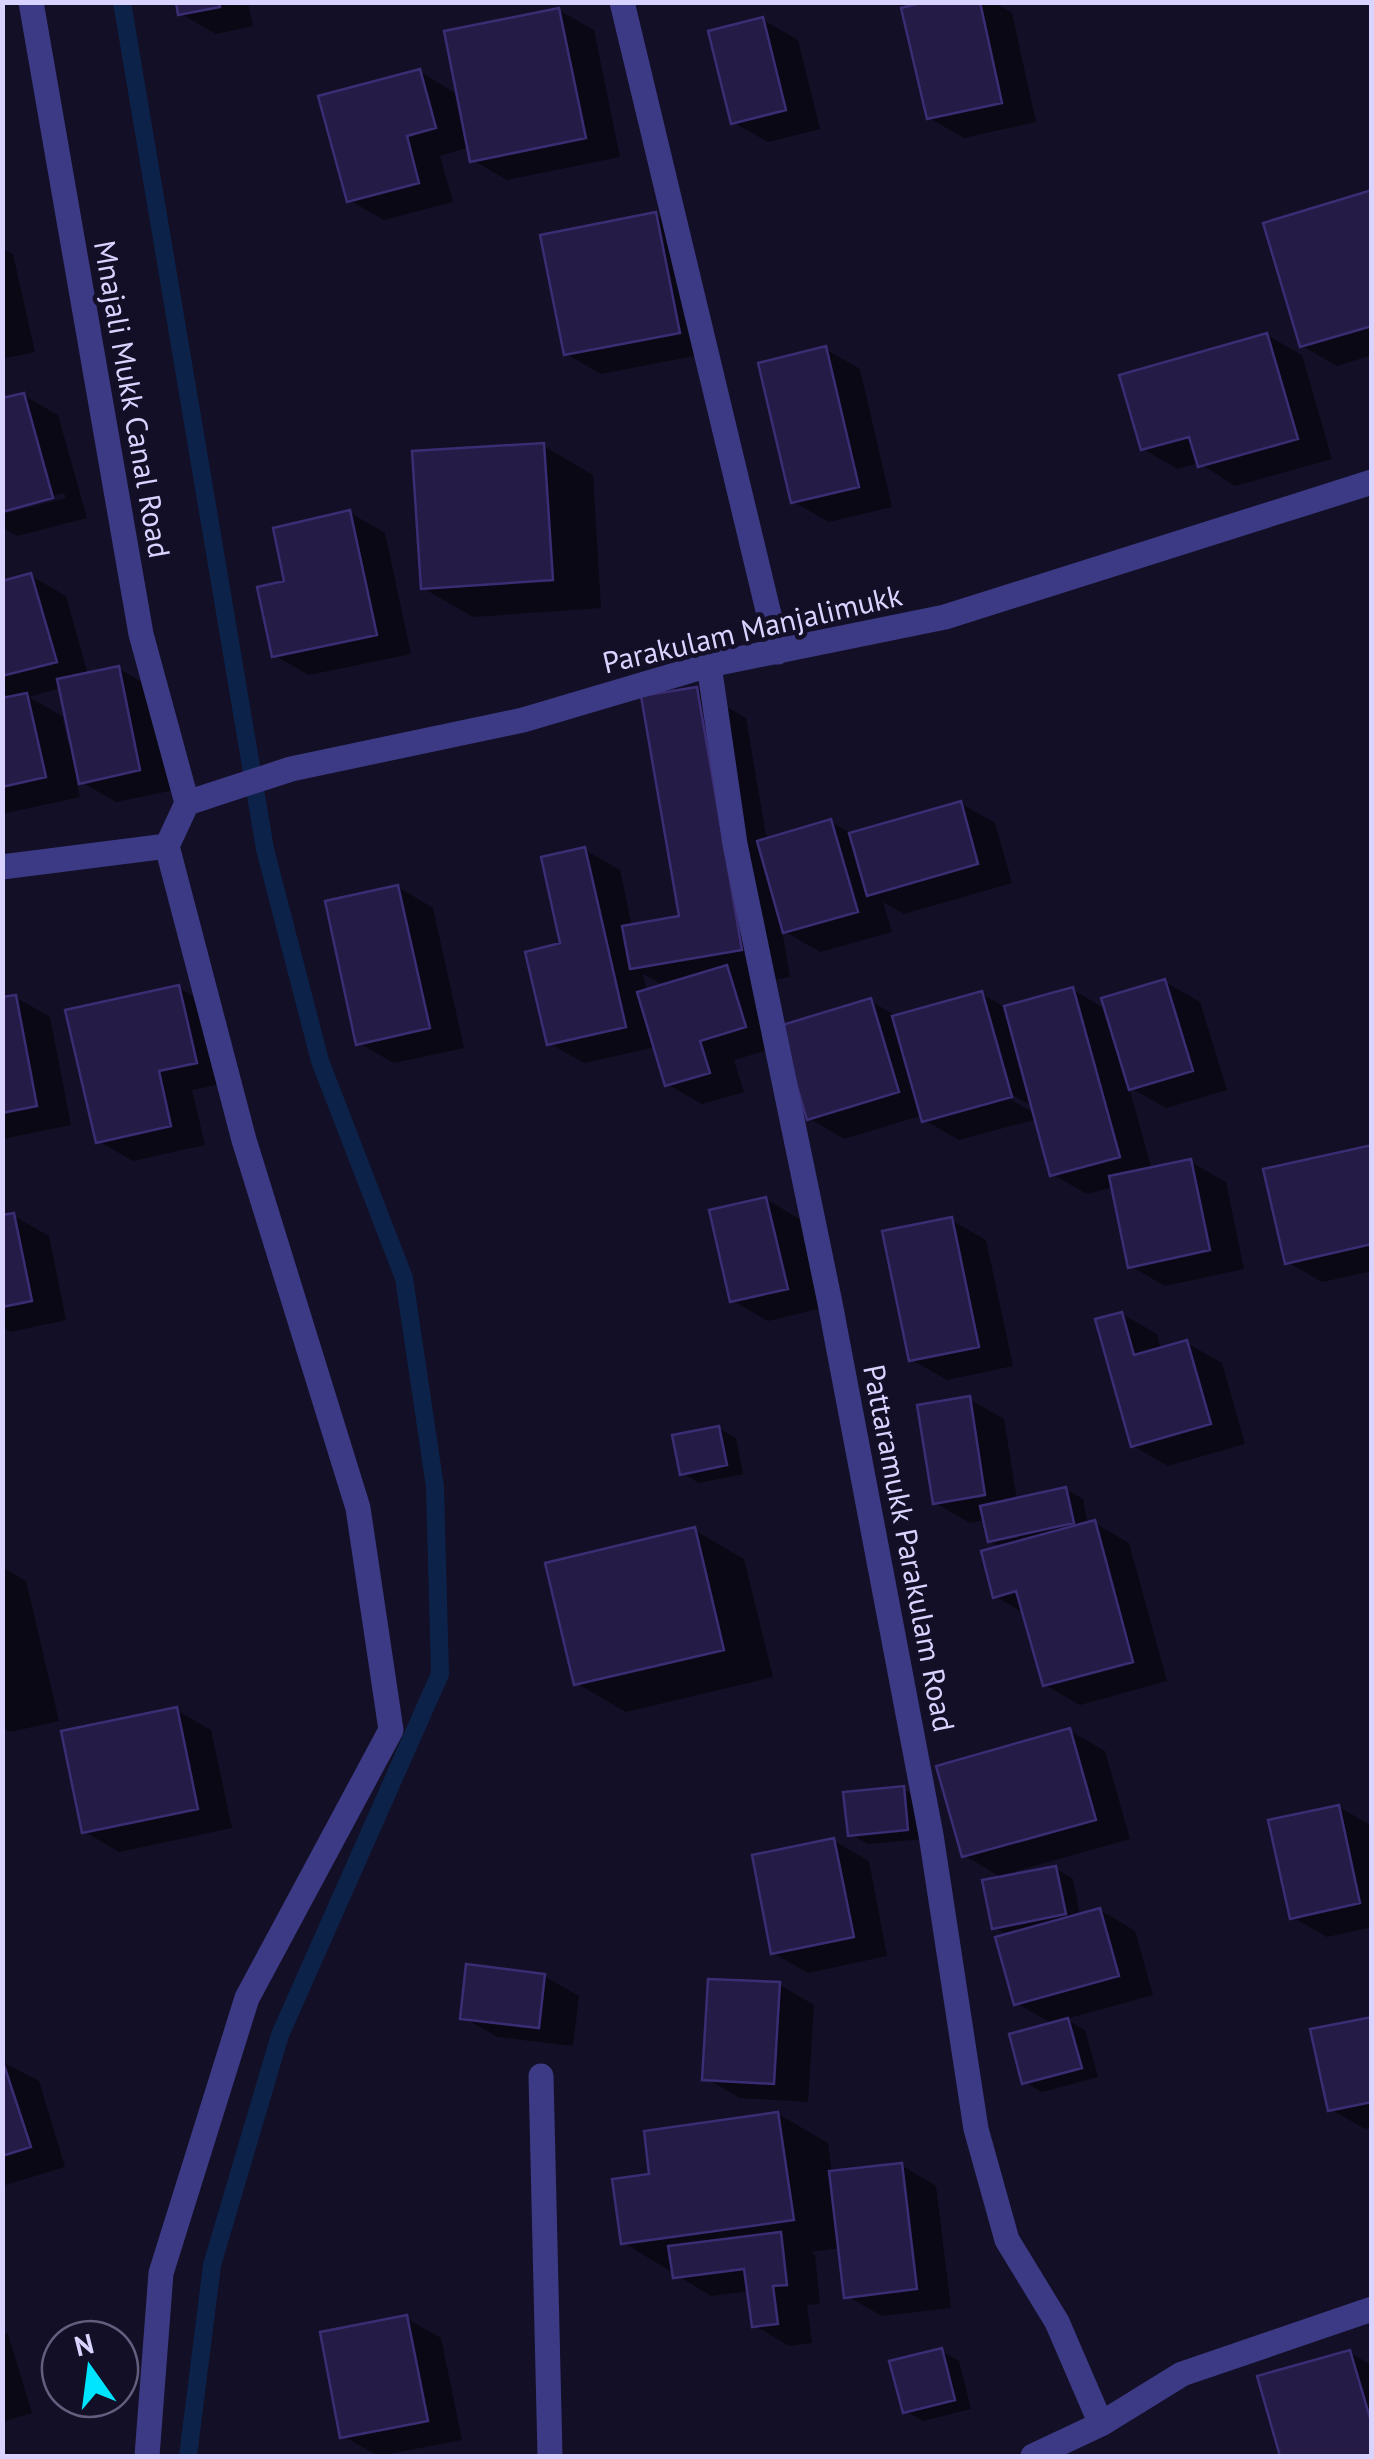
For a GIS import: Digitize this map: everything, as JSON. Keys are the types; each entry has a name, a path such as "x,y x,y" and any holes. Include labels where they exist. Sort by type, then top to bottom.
{"street":[{"name":"Mnajali Mukk Canal Road","path":"31,2 140,634 187,804"},
{"path":"622,2 778,652"},
{"name":"Parakulam Manjalimukk","path":"187,804 291,769 523,720 709,665 945,616 1372,482"},
{"name":"Pattaramukk Parakulam Road","path":"709,665 735,844 830,1304 931,1834 976,2129 1007,2240 1057,2322 1101,2424"},
{"path":"148,2456 161,2273 247,1998 391,1730 358,1508 244,1140 168,846 187,804"},
{"path":"2,867 168,846"},
{"path":"542,2076 550,2456"},
{"path":"1034,2456 1101,2424 1182,2374 1372,2309"}],"building":[{"path":"176,2 219,2 220,7 178,15"},
{"path":"924,2 980,2 1002,103 927,119 901,8"},
{"path":"559,8 586,138 470,162 444,31"},
{"path":"763,17 786,110 731,124 708,31"},
{"path":"420,69 436,128 407,136 419,183 347,202 318,96"},
{"path":"1372,190 1372,326 1300,347 1263,223"},
{"path":"656,212 680,333 564,355 540,235"},
{"path":"1267,333 1298,439 1198,467 1189,437 1141,450 1119,375"},
{"path":"826,346 859,487 791,503 758,363"},
{"path":"24,393 53,498 2,512 2,398"},
{"path":"544,443 553,580 421,589 412,451"},
{"path":"350,510 377,635 272,657 257,587 284,581 273,528"},
{"path":"31,573 57,662 2,676 2,581"},
{"path":"119,666 140,770 79,784 57,679"},
{"path":"697,687 742,950 630,969 622,926 679,916 641,696"},
{"path":"27,693 46,777 2,787 2,698"},
{"path":"961,801 978,864 867,896 849,833"},
{"path":"831,819 858,912 783,933 757,841"},
{"path":"585,847 626,1027 547,1045 525,952 560,943 541,857"},
{"path":"398,885 430,1028 356,1045 325,901"},
{"path":"727,965 746,1027 700,1041 710,1073 665,1086 637,992"},
{"path":"1165,979 1193,1071 1129,1090 1101,998"},
{"path":"179,985 197,1063 159,1071 171,1126 96,1143 65,1010"},
{"path":"1073,987 1120,1157 1050,1176 1004,1006"},
{"path":"982,991 1012,1097 922,1122 892,1016"},
{"path":"16,995 37,1106 2,1113 2,997"},
{"path":"871,998 899,1092 807,1120 779,1026"},
{"path":"1372,1145 1372,1244 1285,1264 1263,1169"},
{"path":"1191,1159 1210,1250 1128,1268 1109,1176"},
{"path":"766,1197 788,1289 730,1302 709,1210"},
{"path":"14,1213 32,1301 2,1307 2,1215"},
{"path":"952,1217 979,1347 909,1361 882,1231"},
{"path":"1122,1312 1134,1355 1187,1340 1211,1424 1131,1447 1095,1319"},
{"path":"970,1396 985,1495 933,1504 917,1405"},
{"path":"719,1426 727,1465 680,1475 672,1435"},
{"path":"1066,1487 1074,1523 988,1542 980,1506"},
{"path":"1095,1520 1133,1662 1043,1686 1016,1591 993,1598 981,1551"},
{"path":"695,1527 724,1650 574,1685 545,1563"},
{"path":"177,1707 198,1809 82,1833 61,1731"},
{"path":"1070,1728 1096,1820 962,1857 936,1766"},
{"path":"904,1786 908,1830 848,1836 843,1792"},
{"path":"1339,1805 1360,1903 1290,1919 1268,1820"},
{"path":"834,1838 854,1937 771,1954 752,1855"},
{"path":"1056,1866 1066,1914 992,1929 982,1880"},
{"path":"1100,1908 1119,1976 1014,2005 995,1937"},
{"path":"466,1964 545,1974 539,2028 460,2019"},
{"path":"708,1979 780,1982 774,2084 702,2080"},
{"path":"1372,2017 1372,2102 1328,2111 1310,2029"},
{"path":"1068,2018 1082,2068 1022,2084 1009,2034"},
{"path":"2,2059 31,2147 2,2156"},
{"path":"778,2112 794,2220 621,2244 612,2179 649,2174 644,2131"},
{"path":"902,2163 917,2289 844,2298 829,2171"},
{"path":"781,2232 787,2285 773,2286 778,2324 752,2327 744,2269 673,2278 668,2246"},
{"path":"407,2315 428,2421 340,2438 320,2332"},
{"path":"942,2348 955,2400 903,2413 889,2361"},
{"path":"1350,2350 1372,2425 1372,2456 1280,2456 1257,2376"}],"waterway":[{"path":"122,2 265,849 320,1061 404,1278 435,1487 440,1674 280,2035 212,2265 188,2456"}]}
